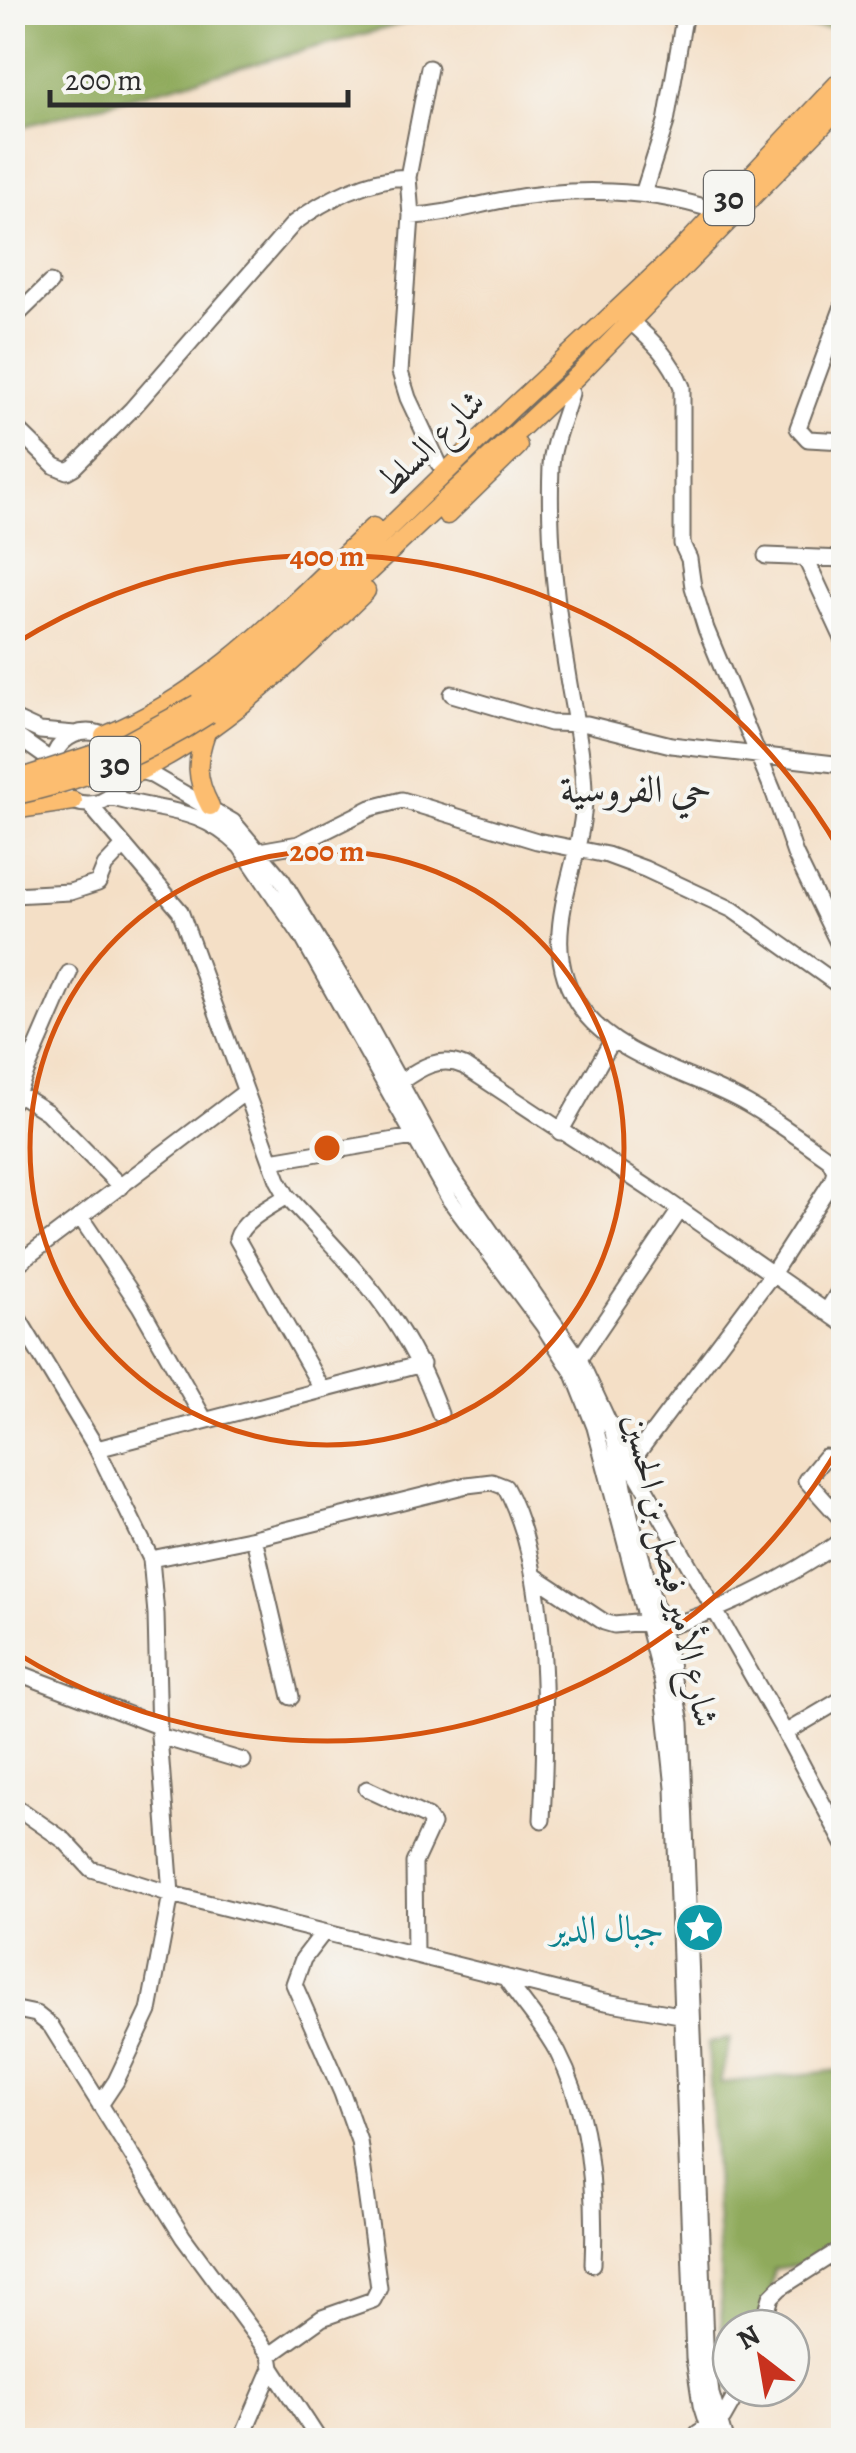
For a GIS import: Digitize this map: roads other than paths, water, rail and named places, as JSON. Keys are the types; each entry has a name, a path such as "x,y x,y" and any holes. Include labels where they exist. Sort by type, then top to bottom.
{"main road":[{"name":"30","path":"438,472 516,389 568,356 681,250 844,78"},
{"name":"شارع السلط","path":"12,796 112,765 162,742 209,714 279,656 625,326 844,103"},
{"path":"129,772 206,732 290,664 476,489 613,349 625,326"},
{"name":"شارع السلط","path":"12,781 122,745 197,704 266,647 438,472"},
{"path":"104,736 166,707 220,669 438,472"},
{"path":"206,732 197,766 202,792 210,806"},
{"path":"12,772 53,764"},
{"path":"12,810 81,802"}],"street":[{"path":"643,194 669,107 685,12"},
{"path":"429,68 408,177 411,216 400,372 438,472"},
{"path":"12,424 55,466 67,471 74,467 132,409 294,223 372,182 408,177"},
{"path":"411,216 554,194 643,194 716,211"},
{"path":"12,320 50,284"},
{"path":"844,302 840,323 798,428 808,439 844,441"},
{"path":"625,326 666,355 682,386 682,544 706,628 802,872 844,955"},
{"path":"571,393 551,463 549,522 557,607 584,786 578,848 563,901 561,956 571,992 612,1041 746,1103 834,1164 832,1181 772,1274 630,1462"},
{"path":"766,556 844,559"},
{"path":"806,559 844,641"},
{"path":"452,694 542,722 602,727 651,741 757,757 843,765"},
{"path":"12,718 40,731 104,736 120,751 129,772 110,797 81,802"},
{"path":"12,733 53,764"},
{"path":"76,734 63,742 53,764 56,785 81,802 180,911 270,1162 287,1196 370,1284 422,1364 440,1414"},
{"name":"شارع الأمير فيصل بن الحسين","path":"129,772 210,806 233,822 282,880 400,1082 450,1200 543,1325 574,1374 595,1427 647,1599 662,1628 681,1723 694,2358 713,2430 725,2440"},
{"name":"شارع الأمير فيصل بن الحسين","path":"110,797 192,814 227,833 240,846 303,938 421,1136 579,1359 613,1432 647,1599 646,1622 668,1715 688,2017"},
{"path":"260,851 299,844 398,799 629,862 716,900 843,987"},
{"path":"282,880 285,862 299,844"},
{"path":"12,895 70,892 98,883 105,866 124,846"},
{"path":"69,973 15,1098 47,1112 121,1187"},
{"path":"560,1132 612,1041"},
{"path":"400,1082 424,1067 452,1061 464,1066 844,1324"},
{"path":"12,1268 246,1092"},
{"path":"270,1162 421,1136"},
{"path":"287,1196 238,1232 237,1239 322,1389"},
{"path":"579,1359 680,1210"},
{"path":"80,1218 140,1306 204,1419"},
{"path":"826,1312 844,1284"},
{"path":"12,1308 97,1449 151,1560 158,1731 171,1894 149,2012 100,2105"},
{"path":"97,1449 422,1364"},
{"path":"613,1432 842,1837"},
{"path":"825,1457 806,1480 844,1522"},
{"path":"151,1560 467,1486 492,1482 507,1489 536,1577 545,1731 542,1820"},
{"path":"254,1538 291,1697"},
{"path":"662,1628 783,1578 844,1539"},
{"path":"536,1577 604,1622 646,1622"},
{"path":"24,1675 158,1731 243,1761"},
{"path":"785,1733 844,1698"},
{"path":"366,1789 427,1817 432,1824 414,1863 415,1954"},
{"path":"12,1804 65,1841 92,1869 171,1894 650,2012 688,2017"},
{"path":"240,2440 271,2362 322,2318 374,2300 379,2288 356,2130 295,1989 298,1968 323,1932"},
{"path":"505,1977 558,2053 582,2113 593,2264"},
{"path":"12,2009 46,2019 192,2250 271,2362 319,2440"},
{"path":"768,2308 780,2288 844,2246"},
{"path":"696,2440 713,2430 727,2408"}],"place":[{"name":"جبال الدير","path":"699,1928"}],"district":[{"name":"حي الفروسية","path":"636,789"}]}
